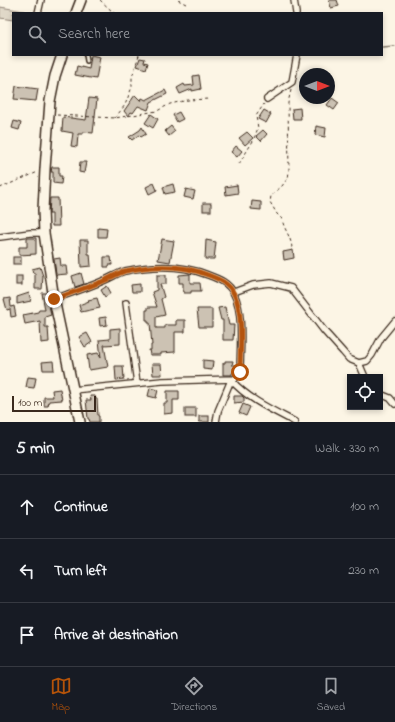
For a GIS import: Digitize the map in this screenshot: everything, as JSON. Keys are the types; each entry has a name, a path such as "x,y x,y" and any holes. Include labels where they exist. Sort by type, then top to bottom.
{"main road":[{"path":"76,12 81,0"},
{"path":"62,56 52,90 49,114 43,210 44,232 54,299 80,422"}],"street":[{"path":"38,12 41,0"},
{"path":"294,0 296,12"},
{"path":"267,99 292,82 297,56"},
{"path":"0,237 44,232"},
{"path":"54,299 123,272 166,266 195,269 221,280 229,285 238,301 240,372 237,378 231,380 162,381 73,390"},
{"path":"234,292 253,284 271,283 291,288 324,332 350,359 359,363 367,361 381,338 395,321"},
{"path":"126,303 136,383"},
{"path":"359,363 364,374"},
{"path":"216,422 218,411 231,380"},
{"path":"231,380 241,391 267,408 295,422"},
{"path":"383,395 390,398 395,404"}],"lane":[{"path":"86,56 87,60"}],"path":[{"path":"100,0 113,12"},
{"path":"178,0 186,4"},
{"path":"115,118 125,105 132,87 132,77 139,56"},
{"path":"292,82 288,103 288,178 271,196 270,202 276,214 282,219 291,239 292,248"},
{"path":"49,114 115,118 158,111 170,104 188,100 209,99"},
{"path":"240,164 258,128 256,116 267,99"},
{"path":"0,188 15,183 45,169"}],"shaded area":[{"path":"0,7 24,11 12,12 12,20 0,18"}],"building":[{"path":"329,0 337,0 339,6 331,8"},
{"path":"91,56 100,57 96,79 75,75 77,66 89,69"},
{"path":"140,58 145,59 144,62 148,63 146,69 137,66"},
{"path":"199,75 201,89 192,91 192,89 180,94 177,88 184,84 185,86 194,85 193,76"},
{"path":"16,86 38,89 36,101 14,99"},
{"path":"165,90 167,94 151,102 148,110 138,106 133,113 131,112 128,116 124,111 135,95 141,101 142,98 146,100"},
{"path":"89,98 97,99 93,133 83,132 83,134 78,134 77,147 71,146 73,133 62,131 63,117 86,120"},
{"path":"335,100 339,103 334,110 327,105 335,104"},
{"path":"300,108 301,119 293,119 292,109"},
{"path":"264,110 271,114 266,123 258,119"},
{"path":"179,112 183,119 177,122 173,115"},
{"path":"151,114 158,119 153,128 145,123"},
{"path":"14,121 21,123 19,130 12,128"},
{"path":"171,126 175,131 169,136 165,131"},
{"path":"316,126 326,128 325,137 315,135"},
{"path":"142,127 146,134 141,137 139,135 132,140 129,137 140,130"},
{"path":"263,130 267,134 261,141 256,136"},
{"path":"247,132 253,138 245,145 239,138"},
{"path":"236,146 242,151 237,157 231,152"},
{"path":"80,162 86,162 84,173 79,172"},
{"path":"52,167 59,167 59,176 62,176 61,184 53,183 53,172 51,172"},
{"path":"154,183 157,190 149,194 146,187"},
{"path":"173,184 175,192 165,194 163,187"},
{"path":"237,185 238,193 226,195 225,187"},
{"path":"186,189 195,191 193,199 184,197"},
{"path":"50,198 58,198 59,226 52,226 52,214 49,214"},
{"path":"252,201 261,202 261,210 251,209"},
{"path":"203,203 211,203 211,211 203,211"},
{"path":"98,228 107,229 106,237 98,237"},
{"path":"27,238 36,238 36,254 19,255 19,247 27,247"},
{"path":"162,239 174,241 170,262 158,260"},
{"path":"80,240 88,240 88,254 90,254 91,266 81,267"},
{"path":"206,240 216,242 214,259 205,259"},
{"path":"293,250 294,258 284,260 283,252"},
{"path":"13,257 21,257 21,264 13,264"},
{"path":"104,257 111,257 112,265 109,265 109,267 104,267"},
{"path":"60,258 61,266 66,266 67,274 56,275 54,259"},
{"path":"40,267 43,276 42,289 35,289 35,273 33,273 32,269"},
{"path":"81,273 84,284 75,287 72,276"},
{"path":"190,274 190,283 200,283 201,291 184,293 183,283 179,283 179,275"},
{"path":"157,275 166,275 166,284 160,284 164,297 161,299 165,315 156,317 156,328 165,328 165,325 176,325 176,320 185,320 185,332 175,332 175,352 161,353 161,355 150,355 149,350 151,350 152,345 150,323 146,320 146,310 148,310 148,307 157,307 152,292 157,290"},
{"path":"16,276 22,276 22,285 16,285"},
{"path":"140,284 140,292 132,292 131,285"},
{"path":"107,286 111,293 105,297 101,290"},
{"path":"29,293 31,301 17,304 17,297"},
{"path":"42,293 47,293 51,315 45,317 45,327 48,327 49,342 41,343 40,321 25,324 23,315 38,312 39,310 45,310"},
{"path":"10,298 11,307 14,306 16,316 11,317 10,309 7,310 4,299"},
{"path":"97,298 100,308 81,312 79,305 89,301 88,300"},
{"path":"225,307 229,325 234,325 233,340 223,340 223,320 221,320 218,308"},
{"path":"197,309 212,309 212,327 199,327"},
{"path":"106,317 107,325 100,326 99,318"},
{"path":"120,328 120,344 104,345 108,367 89,370 87,355 98,353 101,358 99,340 110,339 110,329"},
{"path":"87,333 92,342 85,347 79,337"},
{"path":"203,360 213,361 212,370 203,369"},
{"path":"53,361 54,370 43,370 42,362"},
{"path":"225,361 233,361 232,365 236,365 235,371 232,375 223,375 223,363 225,363"},
{"path":"152,364 161,364 162,375 153,375"},
{"path":"115,366 123,366 124,379 116,380"},
{"path":"28,377 36,378 34,388 26,387"},
{"path":"150,388 158,390 156,398 148,396"},
{"path":"60,389 62,400 49,401 48,406 44,406 44,397 53,397 52,390"},
{"path":"167,391 179,391 179,400 173,400 173,413 164,414 164,403 167,403"},
{"path":"90,396 95,396 97,399 99,422 90,422 88,419 86,400 91,400"},
{"path":"234,396 242,396 244,398 244,402 234,403"},
{"path":"243,404 250,407 246,416 239,413"},
{"path":"185,408 196,408 196,417 185,417"},
{"path":"199,416 209,416 209,422 199,422"}],"waterway":[{"path":"383,47 395,46"}],"route":[{"path":"54,299 123,272 154,266 172,266 195,269 229,285 238,301 240,372"}]}
